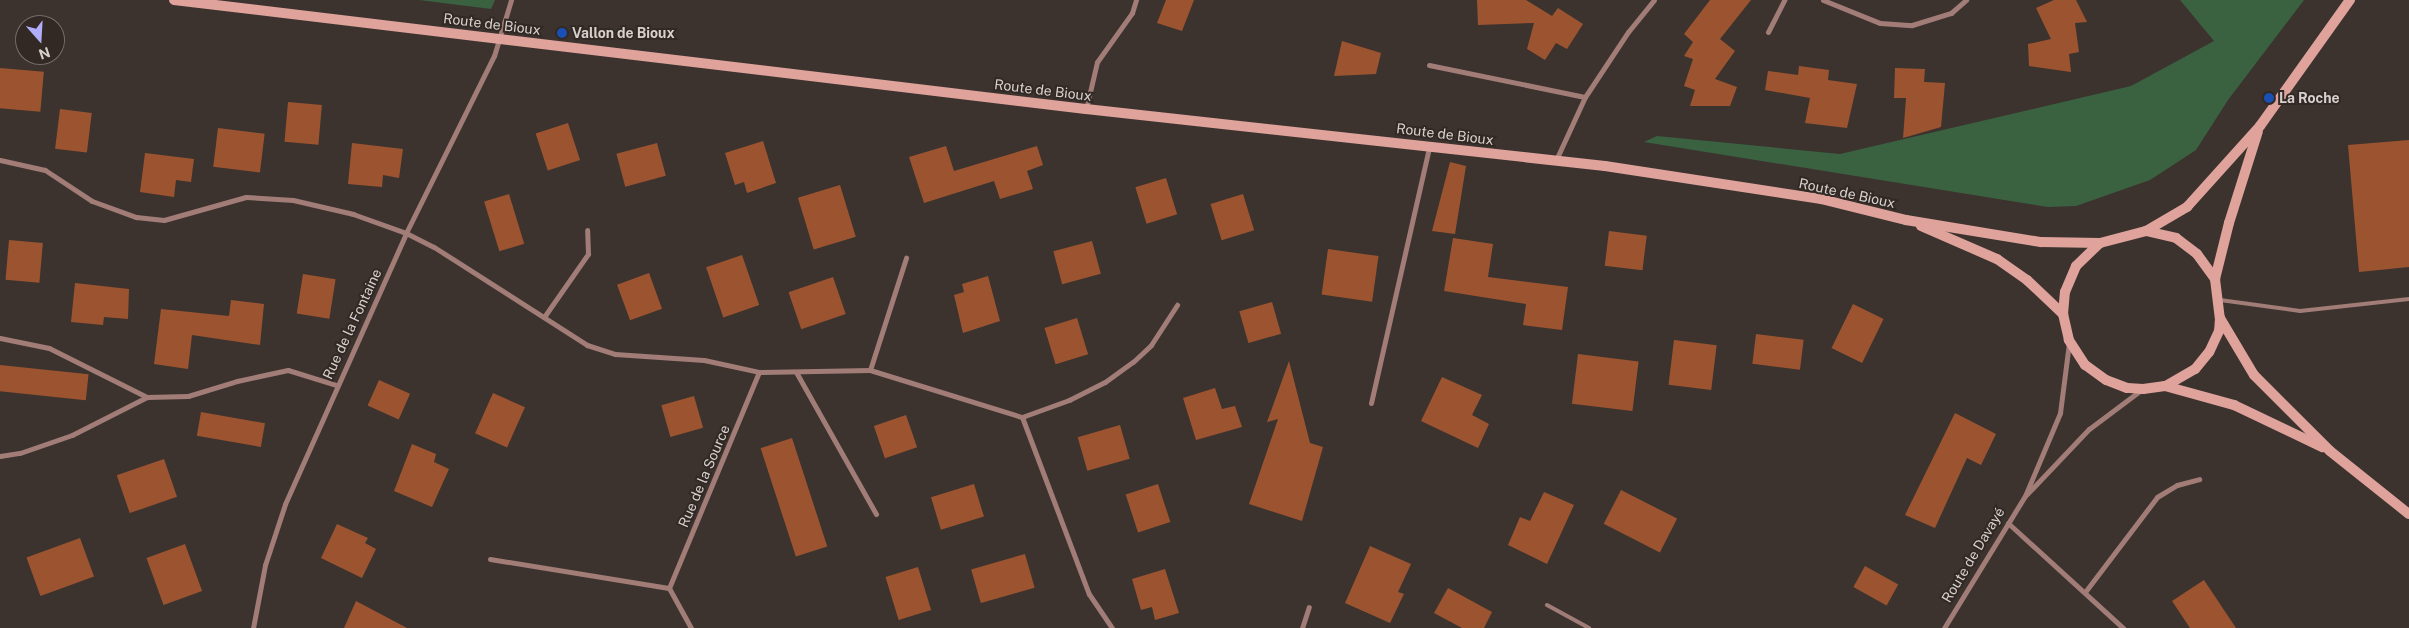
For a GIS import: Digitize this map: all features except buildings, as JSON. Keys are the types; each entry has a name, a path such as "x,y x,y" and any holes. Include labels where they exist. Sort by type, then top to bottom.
{"main road":[{"name":"Route de Bioux","path":"174,0 1086,109 1556,161 1812,198 1906,220 2042,242 2100,243"},
{"path":"2146,231 2176,238 2198,254 2215,279 2220,300 2219,331 2209,352 2195,369 2165,386 2143,389 2127,388 2106,380 2085,365 2069,340 2063,314 2065,292 2076,266 2100,243 2146,231 2187,207 2260,126 2350,0"},
{"path":"2215,279 2229,223 2260,126"},
{"name":"Route de Bioux","path":"1906,220 1998,259 2027,280 2063,314"},
{"path":"2220,318 2254,374 2330,451 2409,514"},
{"path":"2165,386 2234,405 2330,451"}],"street":[{"name":"Rue de la Fontaine","path":"253,628 265,565 285,504 336,384 406,233 500,40 511,0"},
{"path":"1086,109 1097,62 1132,13 1136,0"},
{"path":"1556,161 1585,97 1628,32 1654,0"},
{"path":"1768,32 1784,0"},
{"path":"1823,0 1880,23 1912,25 1952,13 1966,0"},
{"path":"1429,65 1585,97"},
{"path":"1371,403 1430,146"},
{"path":"0,160 45,170 92,200 136,217 164,220 246,196 293,200 353,214 406,233 434,247 587,345 615,354 704,360 759,372 870,370 1022,417 1078,395 1133,362 1151,346 1177,305"},
{"path":"544,316 588,254 587,230"},
{"path":"870,370 906,258"},
{"path":"0,338 49,348 147,398"},
{"name":"Route de Davayé","path":"1944,628 2025,496 2060,414 2069,340"},
{"path":"0,456 20,453 72,435 147,398 188,396 237,381 288,370 336,384"},
{"name":"Rue de la Source","path":"669,588 759,372"},
{"path":"796,372 876,514"},
{"name":"Route de Davayé","path":"2025,496 2089,429 2143,389"},
{"path":"1022,417 1089,594 1112,628"},
{"path":"2085,592 2157,497 2177,485 2199,479"},
{"path":"2008,522 2124,628"},
{"path":"490,558 669,588 690,628"},
{"path":"1302,628 1309,607"}],"lane":[{"path":"2220,300 2300,311 2409,299"},
{"path":"1548,605 1590,628"}],"green space":[{"path":"419,0 495,0 491,9"},
{"path":"2180,0 2304,0 2228,100 2196,150 2150,180 2076,206 2048,207 1644,142 1657,136 1840,154 2131,86 2214,41"}],"place":[{"name":"Vallon de Bioux","path":"562,33"},
{"name":"La Roche","path":"2269,98"}]}
